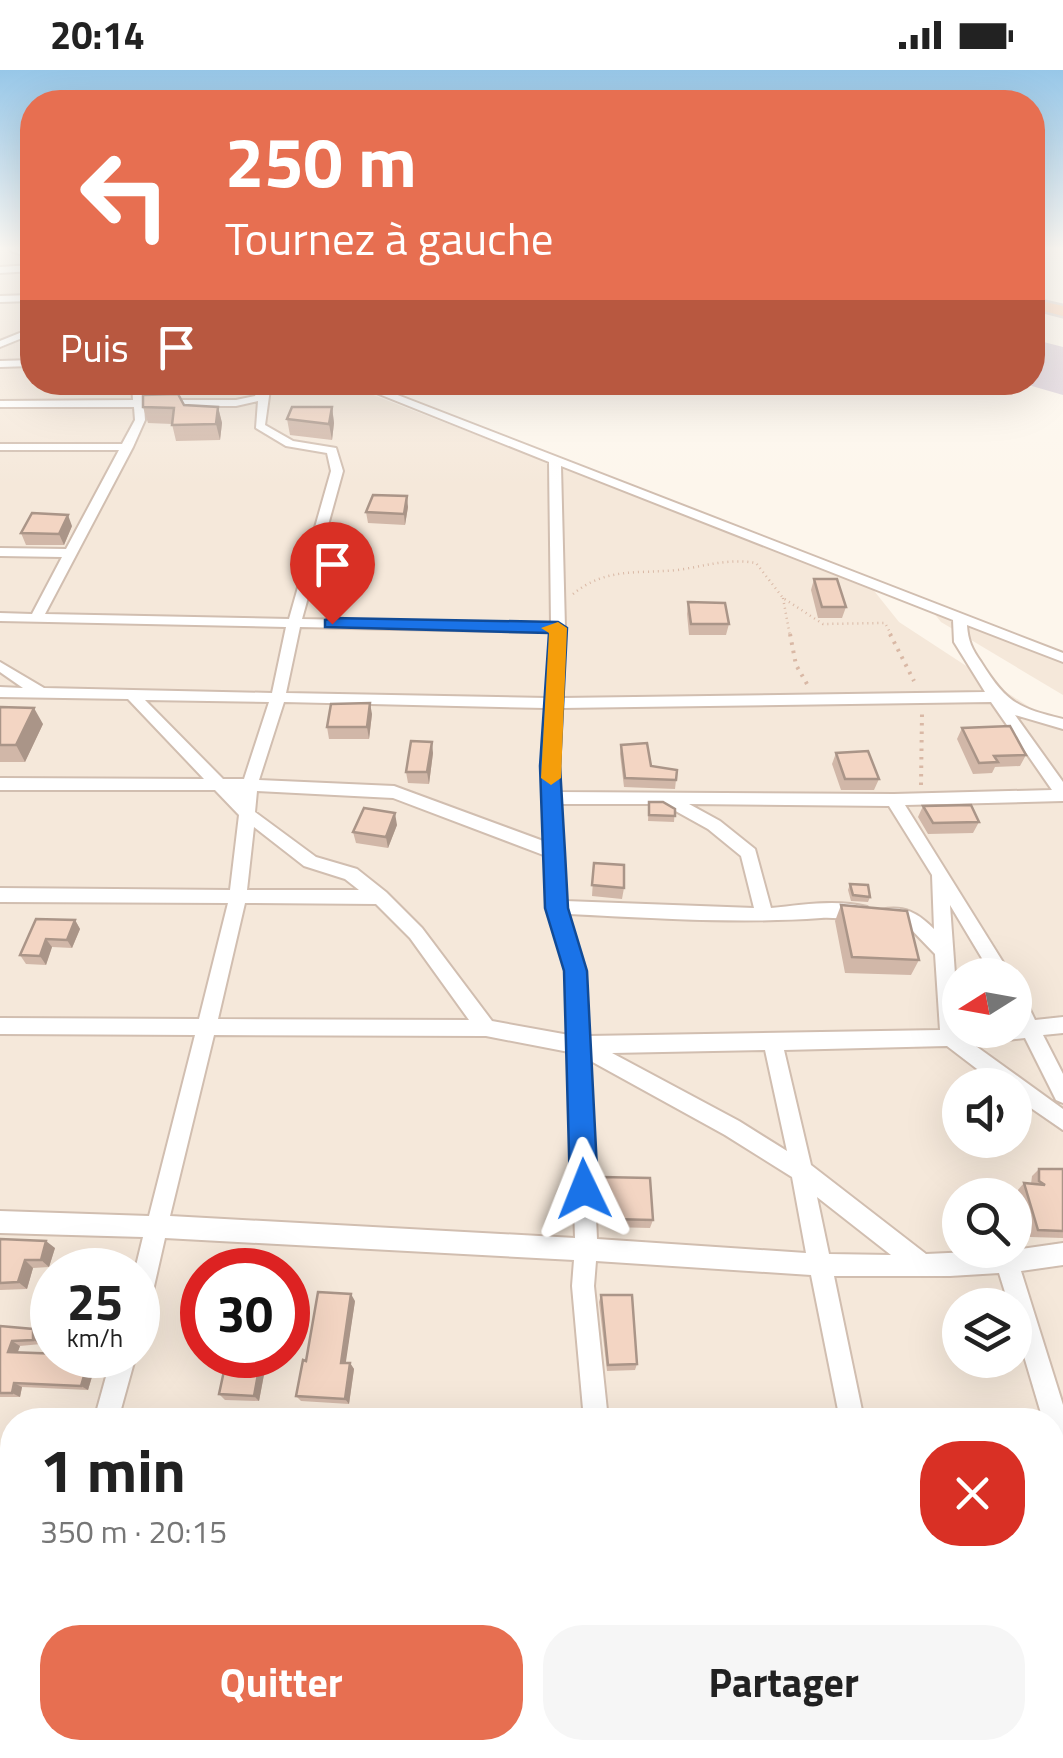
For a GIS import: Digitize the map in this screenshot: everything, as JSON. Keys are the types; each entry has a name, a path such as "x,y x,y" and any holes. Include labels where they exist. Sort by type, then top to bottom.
{"street":[{"path":"36,618 128,447 140,420 137,395"},
{"path":"0,404 248,401 262,395"},
{"path":"153,1248 238,898 250,785 278,698 294,623 337,471 332,450 290,444 260,426 264,395"},
{"path":"388,395 1063,658"},
{"path":"0,447 128,447"},
{"path":"555,460 558,628 550,766 557,908 576,971 586,1250 583,1286 595,1408"},
{"path":"0,552 72,554"},
{"path":"0,617 558,628"},
{"path":"960,618 961,642 1063,795"},
{"path":"0,666 41,693"},
{"path":"0,692 554,703 995,697 1026,715 1063,724"},
{"path":"132,695 246,813 310,862 351,874 380,897 416,933 486,1028"},
{"path":"0,784 250,785 394,792 554,852"},
{"path":"553,798 894,800 1063,795"},
{"path":"665,799 714,825 749,852 764,915"},
{"path":"894,800 992,958"},
{"path":"939,872 944,958"},
{"path":"0,895 380,897"},
{"path":"557,908 764,915 833,910 911,917 944,951"},
{"path":"0,1026 486,1028 579,1045 942,1038"},
{"path":"1032,1028 1063,1026"},
{"path":"1032,1032 1063,1094"},
{"path":"773,1042 804,1173 817,1264 849,1408"},
{"path":"579,1045 732,1128 804,1173 919,1263"},
{"path":"964,1048 1063,1121"},
{"path":"0,1222 159,1226 817,1264 942,1263"},
{"path":"1032,1258 1063,1254"},
{"path":"1009,1268 1052,1408"},
{"path":"109,1408 118,1378"}],"path":[{"path":"558,605 590,580 623,571 676,570 736,559 756,563 784,598 796,665 814,698"},
{"path":"784,598 822,624 885,623 922,697 921,799"}],"shaded area":[{"path":"0,328 20,328 20,395 373,395 871,587 899,622 1063,729 1063,1408 0,1408"},
{"path":"925,602 1063,655 1063,695 941,622"}],"building":[{"path":"143,395 179,395 184,405 218,407 216,424 172,425 174,408 143,407"},
{"path":"292,407 332,407 329,424 287,419"},
{"path":"373,495 407,496 404,514 366,512"},
{"path":"32,513 68,515 59,534 21,533"},
{"path":"814,579 837,579 846,607 822,607"},
{"path":"688,602 725,603 729,624 691,624"},
{"path":"370,703 367,727 327,727 331,704"},
{"path":"0,707 34,708 16,745 0,745"},
{"path":"1010,726 1026,755 994,756 998,762 979,763 962,728"},
{"path":"411,741 432,742 427,772 406,772"},
{"path":"647,743 651,766 677,770 676,780 625,778 621,745"},
{"path":"868,751 879,779 845,779 836,753"},
{"path":"649,802 663,802 675,809 675,816 649,815"},
{"path":"971,805 979,822 933,823 923,806"},
{"path":"364,808 395,813 386,837 353,832"},
{"path":"594,863 624,865 624,888 592,885"},
{"path":"850,884 868,885 870,897 853,895"},
{"path":"841,905 907,911 919,960 852,957"},
{"path":"36,919 75,920 67,940 46,939 40,956 20,955"},
{"path":"1039,1169 1063,1169 1063,1231 1038,1230 1032,1210 1032,1184 1045,1185 1039,1181"},
{"path":"601,1177 650,1178 653,1220 611,1219 610,1194 601,1193"},
{"path":"0,1239 46,1241 44,1248 30,1248 30,1260 25,1260 18,1282 0,1283"},
{"path":"318,1292 351,1294 341,1363 350,1363 345,1399 296,1396 300,1378 310,1378 310,1338"},
{"path":"601,1295 632,1295 637,1364 608,1365"},
{"path":"0,1326 30,1329 30,1340 12,1341 8,1352 30,1353 30,1378 83,1378 81,1386 14,1383 12,1393 0,1393"},
{"path":"222,1378 257,1378 254,1396 219,1394"}],"runway":[{"path":"1045,366 1063,371"}],"slow traffic":[{"path":"550,628 558,628 551,778"}],"route":[{"path":"332,624 558,628 550,766 557,908 576,971 584,1189"}]}
